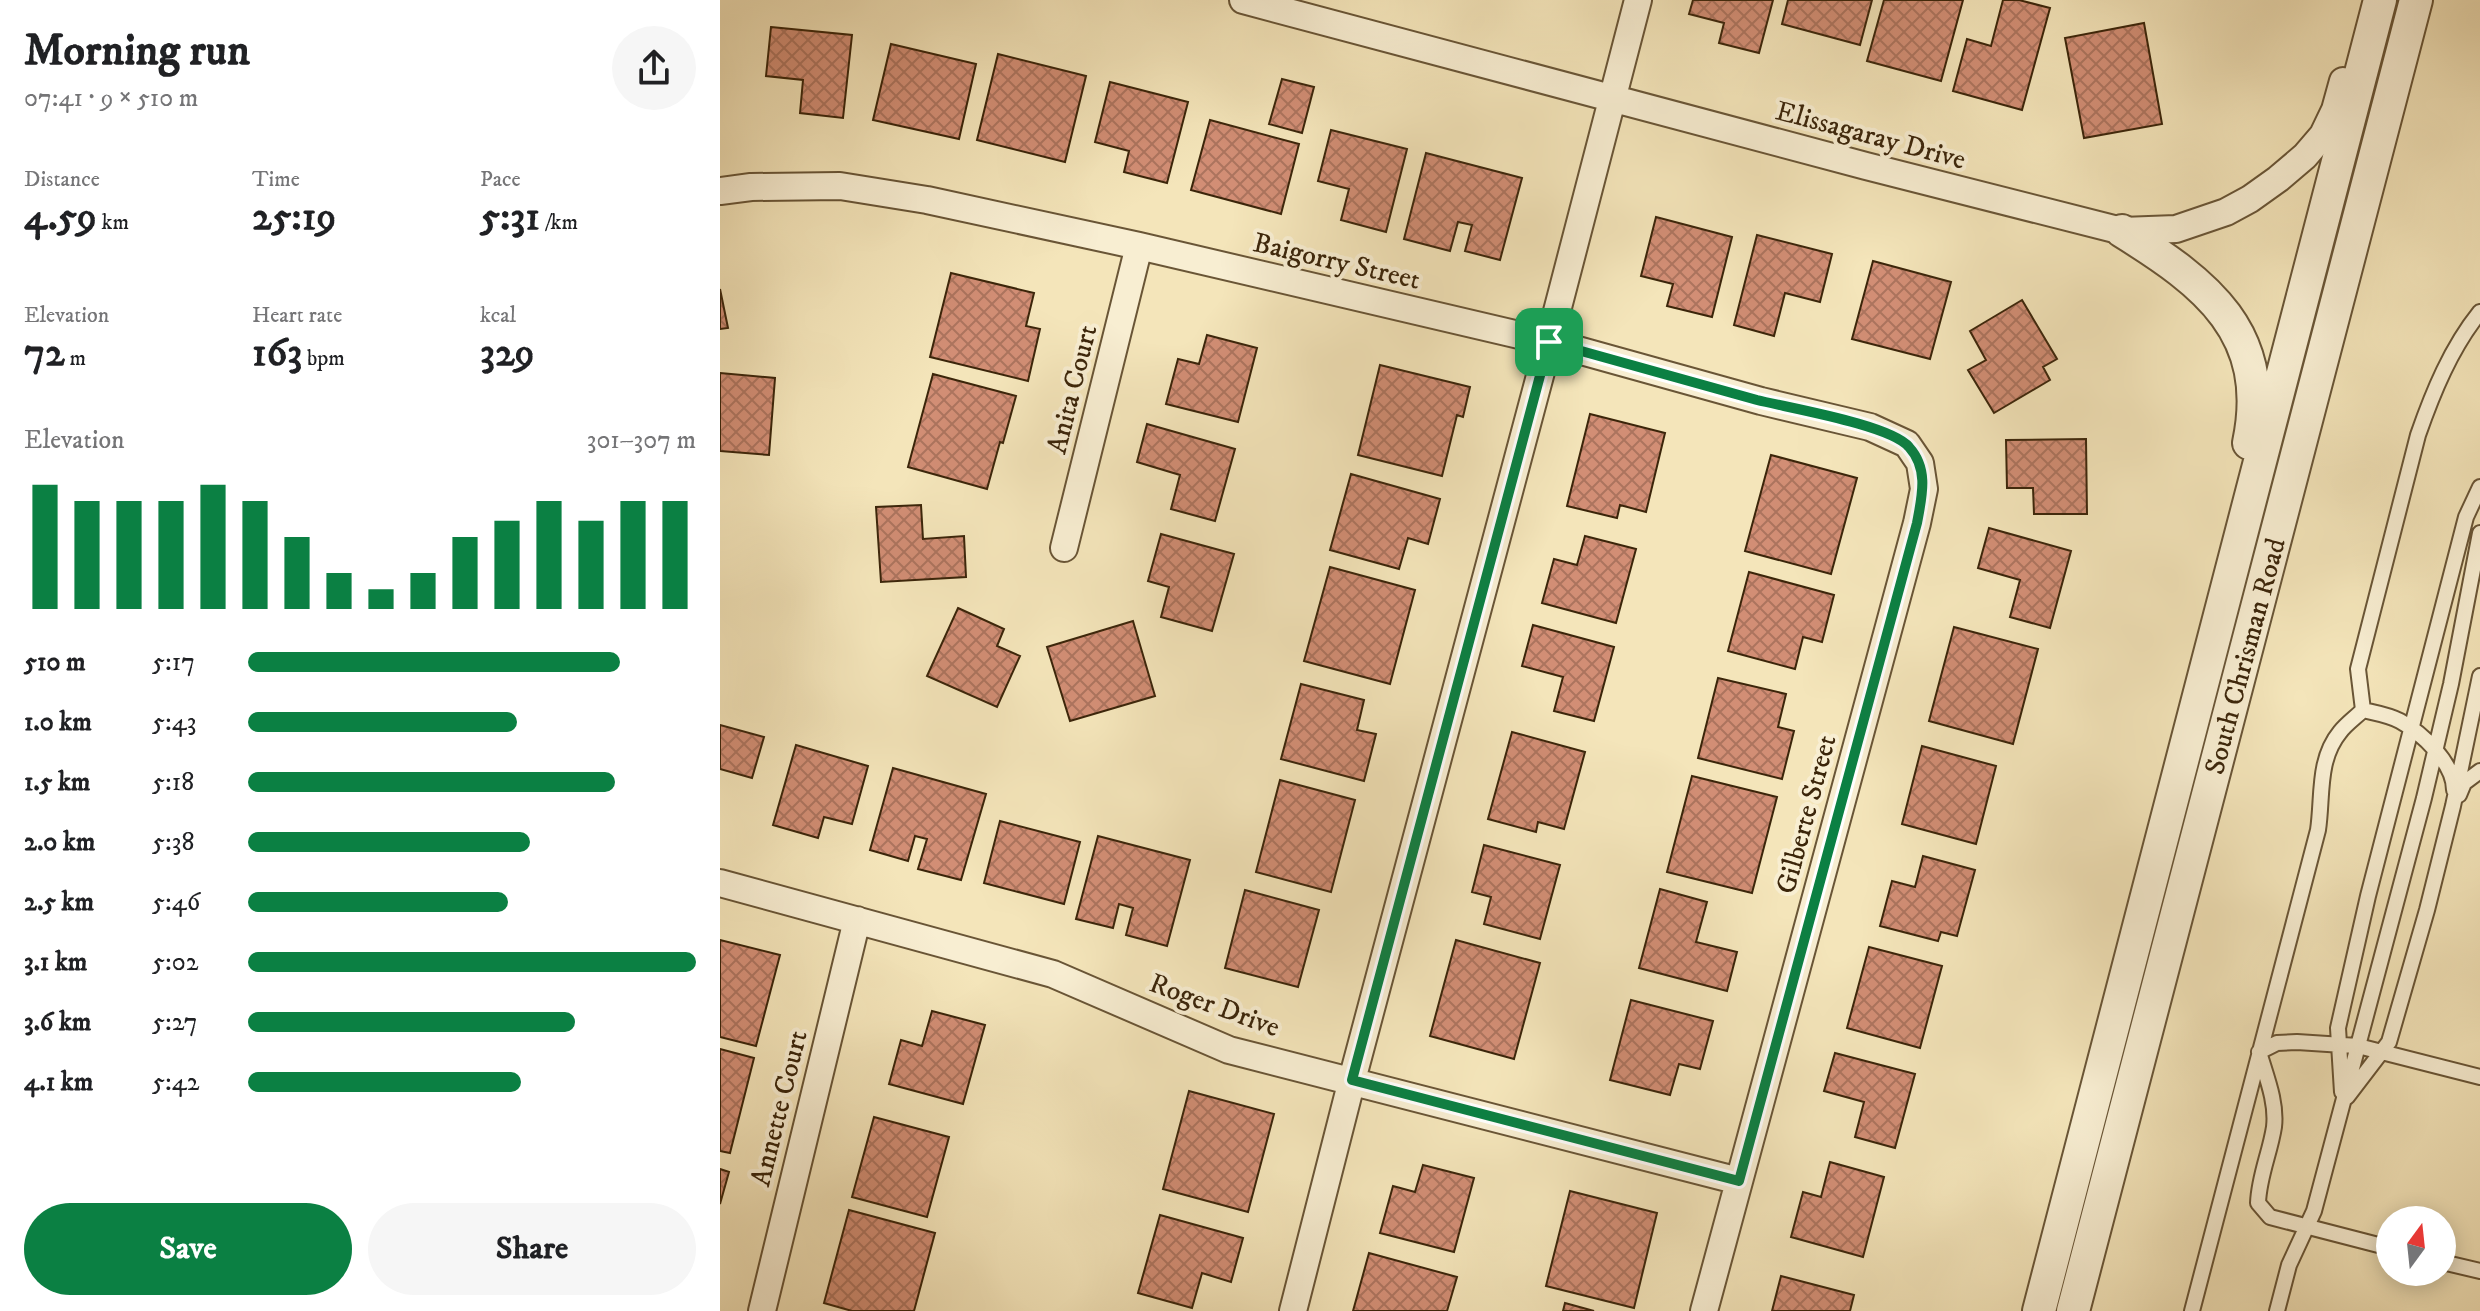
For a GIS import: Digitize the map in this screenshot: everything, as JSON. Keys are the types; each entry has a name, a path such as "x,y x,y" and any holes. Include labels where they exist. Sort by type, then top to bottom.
{"street":[{"name":"Elissagaray Drive","path":"1243,0 2122,231 2176,229 2226,212 2278,179 2305,156 2323,135 2335,110 2364,0"},
{"path":"1293,1311 1638,0"},
{"name":"South Chrisman Road","path":"2039,1311 2380,0"},
{"name":"South Chrisman Road","path":"2073,1311 2416,0"},
{"name":"Baigorry Street","path":"720,191 751,187 840,186 927,200 1139,246 1549,342 1761,401 1870,427 1907,444 1920,463"},
{"path":"2122,231 2163,257 2226,313 2250,365 2253,396 2250,438 2145,842 2138,927"},
{"name":"Anita Court","path":"1064,548 1139,246"},
{"name":"Gilberte Street","path":"1704,1311 1917,523 1924,489 1920,463"},
{"name":"Roger Drive","path":"720,883 1053,974 1229,1050 1739,1181"},
{"name":"Annette Court","path":"762,1311 857,920"}],"lane":[{"path":"2363,710 2358,669 2418,435 2449,362 2469,325 2480,312"},
{"path":"2343,1104 2338,1028 2368,896 2466,517 2480,487"},
{"path":"2277,1311 2289,1265 2314,1211 2435,752 2480,533"},
{"path":"2343,1104 2389,1042 2453,806 2480,676"},
{"path":"2363,710 2400,721 2435,752 2454,781 2453,806"},
{"path":"2192,1311 2318,830 2322,773 2328,750 2340,731 2363,710"},
{"path":"2453,806 2464,783 2480,771"},
{"path":"2259,1052 2277,1043 2358,1046 2480,1077"},
{"path":"2259,1052 2275,1112 2258,1203 2270,1217 2376,1244"},
{"path":"2456,1265 2480,1271"}],"building":[{"path":"1693,0 1773,0 1759,53 1719,43 1724,23 1689,14"},
{"path":"1788,0 1872,0 1860,45 1782,24"},
{"path":"1884,0 1963,0 1941,81 1867,61"},
{"path":"2003,0 2019,0 2050,8 2022,110 1953,91 1967,39 1991,46"},
{"path":"2144,23 2162,124 2084,138 2065,38"},
{"path":"771,27 852,35 843,118 800,113 803,80 766,76"},
{"path":"891,44 976,64 959,139 873,120"},
{"path":"998,54 1086,76 1065,162 977,140"},
{"path":"1282,79 1314,87 1302,133 1269,124"},
{"path":"1110,82 1188,102 1167,183 1124,172 1129,151 1095,142"},
{"path":"1210,120 1299,144 1281,214 1191,190"},
{"path":"1331,130 1407,149 1386,232 1341,220 1349,189 1318,181"},
{"path":"1426,153 1522,178 1500,260 1465,251 1472,225 1458,222 1450,251 1404,239"},
{"path":"1656,217 1732,237 1712,317 1667,306 1673,284 1641,276"},
{"path":"1757,235 1832,254 1820,302 1785,293 1774,336 1734,325"},
{"path":"1873,261 1951,282 1930,359 1852,339"},
{"path":"951,273 1034,293 1026,326 1040,329 1028,381 930,357"},
{"path":"720,289 728,328 720,329"},
{"path":"2022,300 2057,359 2043,367 2050,380 1994,413 1968,370 1986,360 1970,331"},
{"path":"1207,335 1257,348 1238,422 1166,404 1178,359 1199,364"},
{"path":"1380,365 1470,387 1463,417 1457,415 1442,476 1358,455"},
{"path":"720,373 775,378 769,455 720,451"},
{"path":"933,374 1016,396 987,489 908,467"},
{"path":"1590,414 1665,433 1646,512 1620,505 1617,518 1567,506"},
{"path":"1147,424 1235,449 1215,521 1171,509 1180,475 1137,462"},
{"path":"2086,439 2087,514 2034,514 2033,488 2007,488 2006,440"},
{"path":"1771,455 1857,478 1831,574 1745,551"},
{"path":"1351,474 1440,499 1428,544 1408,538 1399,569 1330,550"},
{"path":"921,505 923,539 964,536 966,577 881,582 876,507"},
{"path":"1989,528 2071,551 2050,628 2010,617 2020,580 1978,568"},
{"path":"1161,534 1234,554 1212,631 1161,617 1169,587 1148,581"},
{"path":"1585,536 1636,549 1616,623 1542,603 1554,559 1577,565"},
{"path":"1330,567 1415,590 1390,684 1304,661"},
{"path":"1749,572 1834,595 1822,642 1803,637 1795,669 1728,651"},
{"path":"958,608 1004,629 997,646 1020,656 997,707 927,676"},
{"path":"1133,621 1155,696 1070,721 1047,647"},
{"path":"1533,625 1614,647 1594,721 1554,711 1563,677 1522,666"},
{"path":"1954,627 2038,649 2013,744 1929,721"},
{"path":"1718,678 1786,694 1778,727 1794,731 1782,779 1698,758"},
{"path":"1301,684 1364,700 1357,730 1376,734 1364,781 1281,759"},
{"path":"720,725 764,737 752,778 720,769"},
{"path":"1512,732 1585,752 1564,829 1538,822 1536,832 1488,819"},
{"path":"796,745 868,766 852,824 824,817 818,838 773,825"},
{"path":"1922,746 1996,766 1976,844 1902,824"},
{"path":"893,768 986,794 961,880 918,869 927,839 915,836 908,861 870,850"},
{"path":"1692,776 1777,797 1752,893 1667,872"},
{"path":"1280,780 1355,800 1331,892 1256,872"},
{"path":"1000,821 1080,842 1064,904 984,883"},
{"path":"1098,836 1190,860 1167,946 1126,935 1133,908 1119,904 1113,928 1076,919"},
{"path":"1484,845 1560,865 1540,939 1484,924 1491,897 1472,892"},
{"path":"1923,856 1975,870 1957,936 1941,932 1938,941 1880,926 1892,881 1915,887"},
{"path":"1660,889 1707,902 1696,942 1737,952 1727,991 1639,968"},
{"path":"1245,890 1319,910 1298,987 1225,968"},
{"path":"720,940 780,955 756,1046 720,1037"},
{"path":"1456,940 1540,963 1514,1059 1430,1036"},
{"path":"1869,947 1942,966 1920,1048 1847,1028"},
{"path":"1631,1000 1713,1021 1700,1069 1679,1064 1670,1095 1610,1080"},
{"path":"932,1011 985,1025 963,1104 889,1084 901,1040 922,1046"},
{"path":"720,1049 754,1058 730,1153 720,1151"},
{"path":"1835,1053 1915,1074 1895,1148 1855,1137 1864,1102 1824,1091"},
{"path":"1189,1091 1274,1114 1248,1212 1163,1189"},
{"path":"874,1117 949,1137 927,1217 852,1197"},
{"path":"1830,1162 1884,1177 1863,1257 1791,1237 1803,1192 1821,1197"},
{"path":"1423,1165 1474,1178 1454,1252 1380,1233 1393,1186 1415,1192"},
{"path":"720,1169 729,1172 720,1204"},
{"path":"1570,1191 1657,1213 1634,1308 1546,1286"},
{"path":"849,1210 935,1233 914,1311 852,1311 824,1303"},
{"path":"1160,1215 1243,1238 1231,1282 1202,1273 1192,1308 1138,1293"},
{"path":"1369,1253 1457,1277 1447,1311 1353,1311"},
{"path":"1781,1276 1854,1295 1850,1311 1772,1311"},
{"path":"1565,1303 1594,1311 1563,1311"}],"route":[{"path":"1549,342 1761,401 1870,427 1907,444 1920,463 1924,489 1917,523 1739,1181 1352,1080 1549,342"}]}
